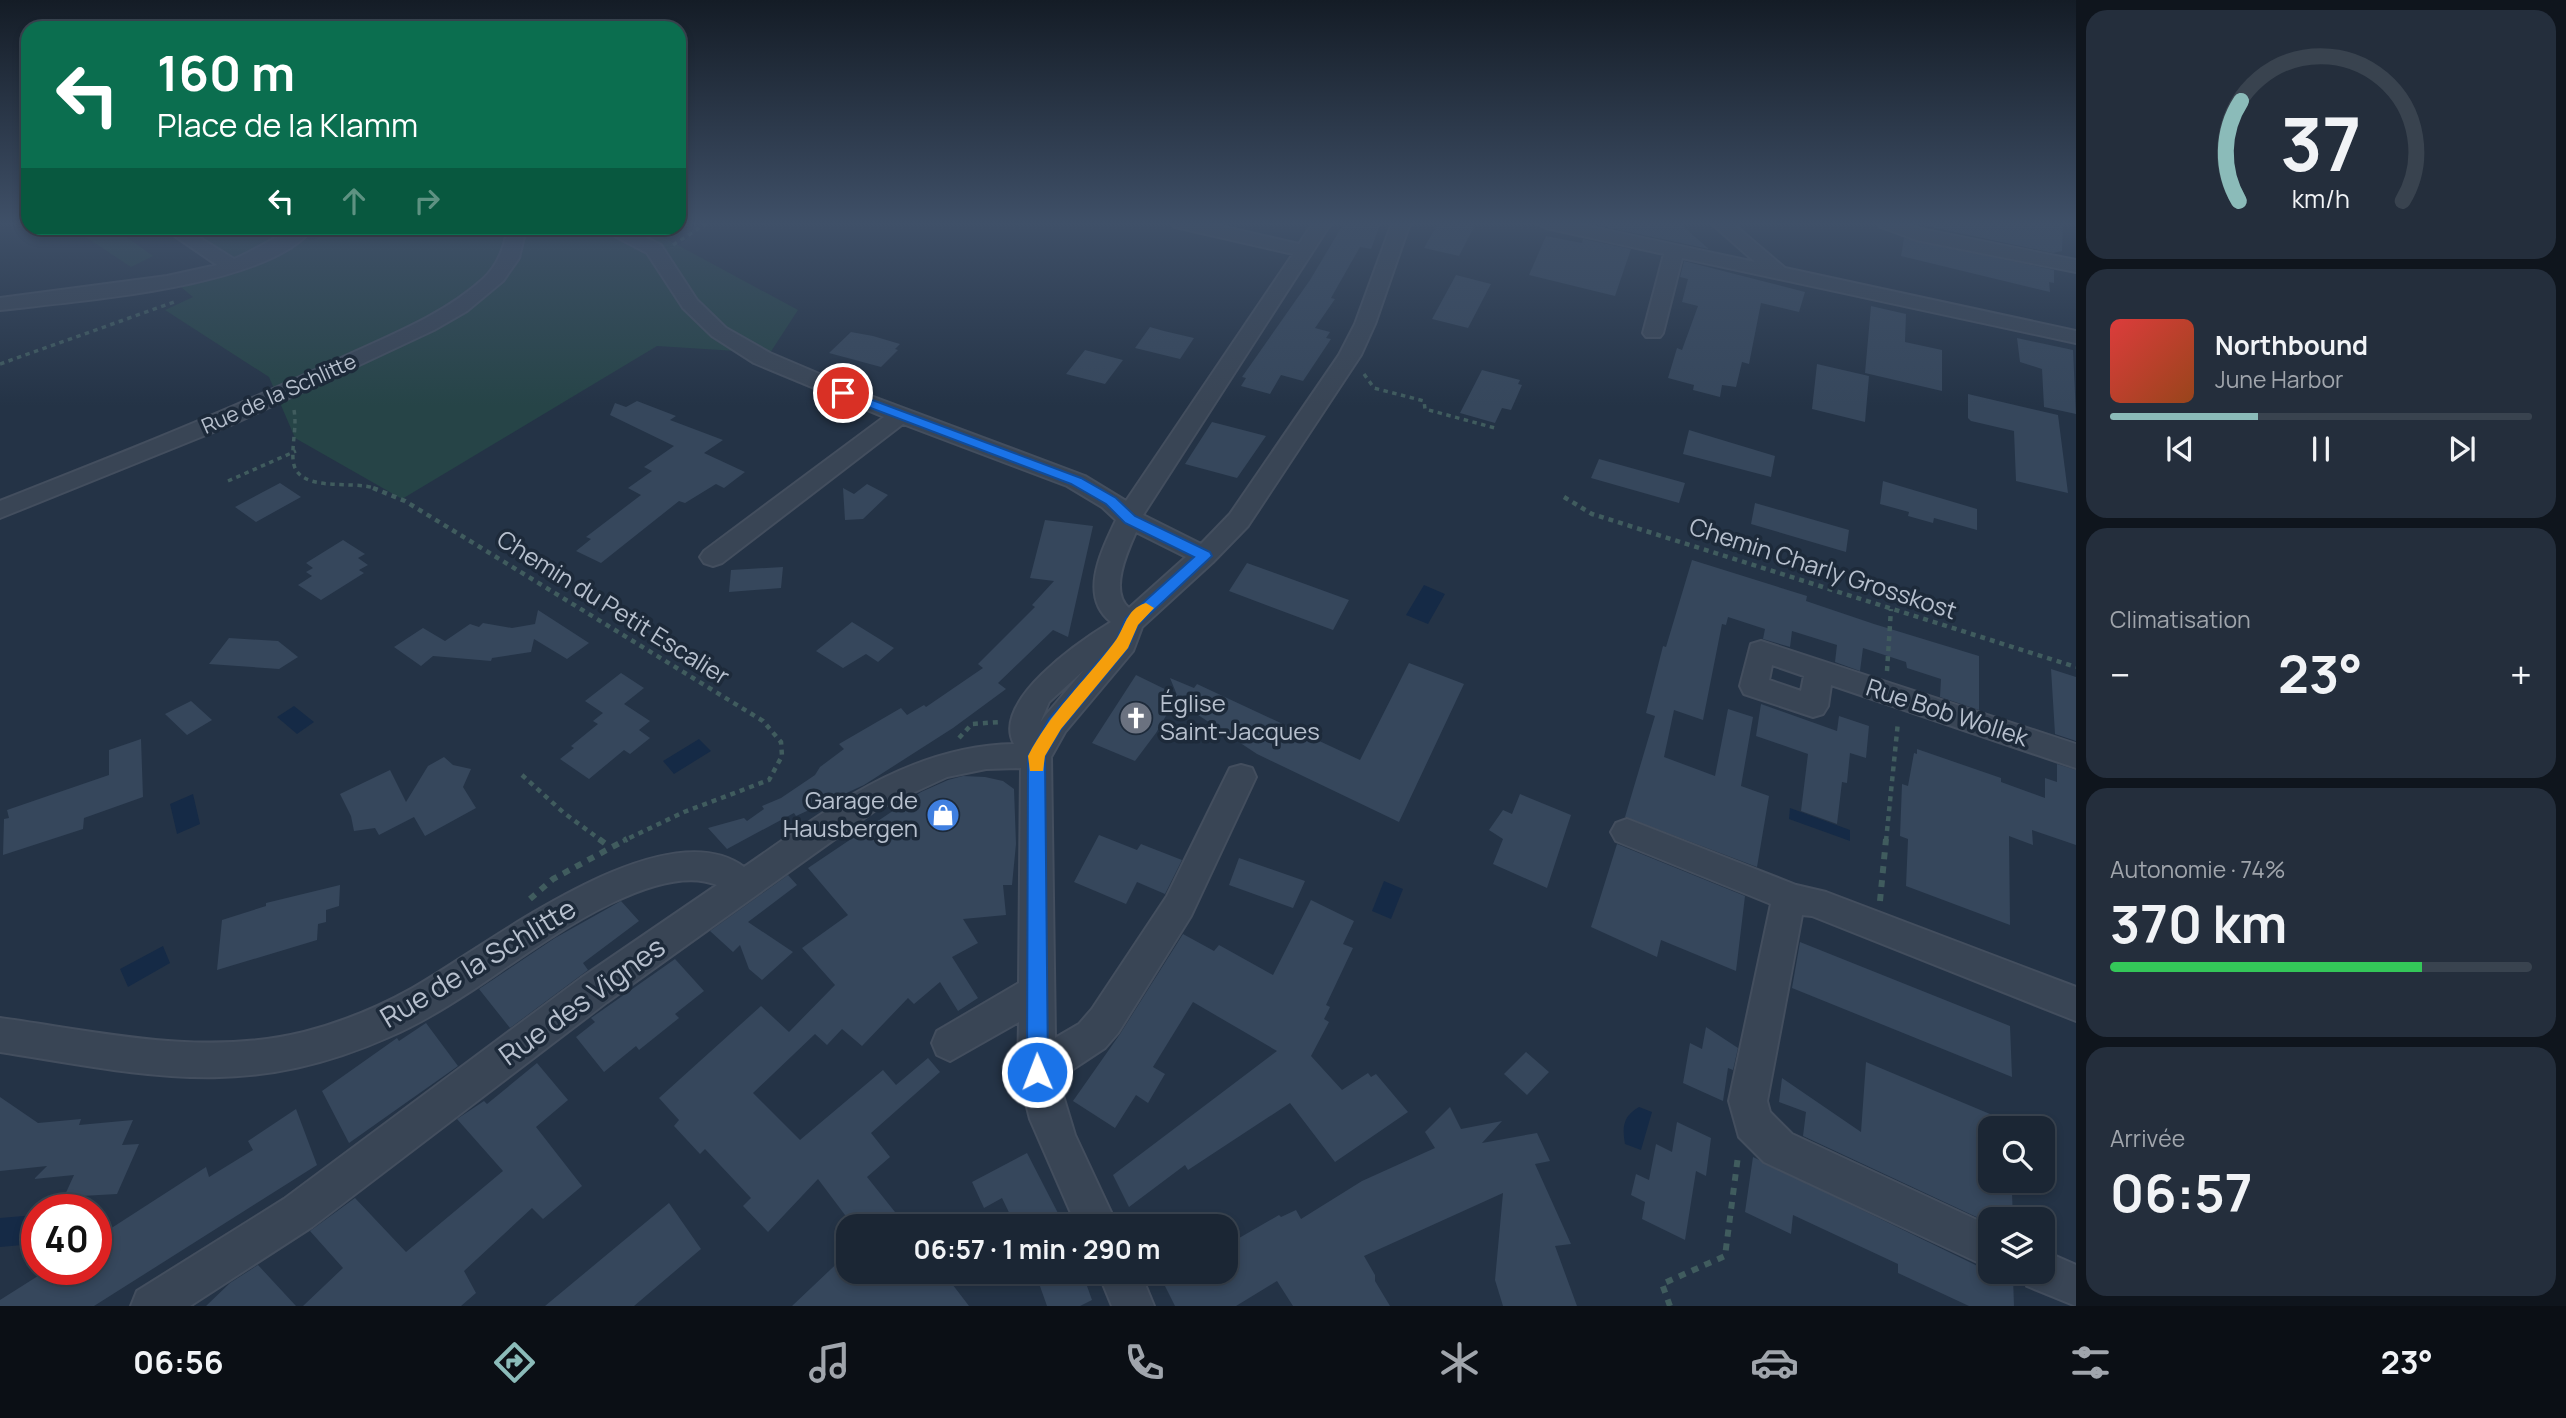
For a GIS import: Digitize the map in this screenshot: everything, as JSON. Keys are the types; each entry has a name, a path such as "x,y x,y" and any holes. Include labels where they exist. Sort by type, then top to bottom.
{"street":[{"path":"0,304 155,284"},
{"name":"Rue de la Schlitte","path":"0,510 288,393 463,306 487,284"},
{"path":"677,284 690,304 719,332 785,370 1076,481 1111,501 1130,519 1204,556"},
{"path":"1131,622 1112,609 1106,592 1120,533 1136,504 1283,284"},
{"path":"1092,1214 1047,1114 1037,1072 1036,756 1055,724 1123,644 1131,622 1204,556 1239,520 1350,355 1379,284"},
{"path":"1653,333 1666,284"},
{"path":"1836,284 2076,337"},
{"path":"713,557 900,415"},
{"name":"Rue Bob Wollek","path":"1819,670 2076,756"},
{"name":"Rue des Vignes","path":"152,1306 298,1213 573,1006 863,802 897,784 953,761 1001,755 1036,756"},
{"path":"1037,1072 1092,1036 1105,1021 1179,906 1241,777"},
{"path":"1627,832 1795,899 1814,902 2076,1004"},
{"name":"Rue de la Schlitte","path":"0,1035 172,1061 216,1063 283,1054 344,1038 397,1015 449,986 536,929 601,891 626,881 670,869 708,867 724,871 742,886"},
{"path":"1795,899 1787,905 1748,1101 1753,1123 1778,1148 1978,1241"},
{"path":"950,1043 1037,992"},
{"path":"2055,1277 2076,1287"},
{"path":"1124,1284 1133,1306"}],"path":[{"path":"0,364 143,315 185,297"},
{"path":"1350,355 1374,388 1424,401 1425,409 1495,428"},
{"name":"Chemin du Petit Escalier","path":"288,393 297,425 293,461 299,476 310,482 367,485 405,501 777,732 783,752 779,769 769,780 684,812 610,847 564,813 522,775"},
{"path":"228,481 296,450"},
{"name":"Chemin Charly Grosskost","path":"1564,497 1592,514 2076,667"},
{"path":"1877,926 1900,698 1886,685 1891,609"},
{"path":"1670,1306 1662,1284 1725,1256 1739,1151 1753,1123"}],"green space":[{"path":"177,284 750,284 798,310 770,353 657,346 402,499 295,438 269,377 165,310 193,297"}],"water":[{"path":"1424,585 1445,594 1428,624 1406,615"},
{"path":"294,706 314,722 297,734 277,717"},
{"path":"699,739 711,751 674,774 663,761"},
{"path":"193,794 200,824 177,834 170,804"},
{"path":"1790,808 1850,830 1850,841 1789,819"},
{"path":"1384,881 1403,889 1391,919 1372,911"},
{"path":"163,946 170,963 128,987 120,969"},
{"path":"1639,1107 1652,1112 1641,1150 1625,1144 1624,1132 1627,1118"},
{"path":"21,1216 21,1245 0,1247 0,1218"}],"building":[{"path":"1307,284 1339,284 1331,298 1335,299 1315,328 1330,332 1326,338 1331,339 1303,381 1281,375 1270,394 1241,386 1246,378 1242,377"},
{"path":"1451,284 1491,284 1468,328 1432,319"},
{"path":"1566,284 1619,284 1615,296"},
{"path":"1687,284 1774,284 1805,292 1799,312 1761,303 1749,364 1742,362 1736,387 1722,385 1720,397 1693,390 1694,385 1668,378 1677,348 1682,350 1698,306 1682,302"},
{"path":"2017,284 2049,284 2050,292"},
{"path":"1871,306 1906,314 1905,342 1942,350 1942,391 1865,373"},
{"path":"1150,327 1194,338 1180,359 1135,348"},
{"path":"851,332 900,344 895,349 898,350 881,367 829,353"},
{"path":"2017,338 2073,350 2076,414 2044,407 2042,369 2020,362"},
{"path":"1085,350 1123,360 1105,384 1066,374"},
{"path":"1817,364 1869,376 1865,422 1812,409"},
{"path":"1482,370 1520,380 1518,384 1522,385 1511,410 1502,408 1495,423 1460,413"},
{"path":"1968,394 2058,415 2068,493 2016,481 2014,431 1971,421 1968,418"},
{"path":"637,401 676,416 670,420 723,440 704,453 745,472 724,488 716,484 685,503 679,501 601,563 576,551 591,539 586,537 641,495 628,488 652,471 644,467 674,446 610,415 615,403 626,407"},
{"path":"1212,422 1266,436 1237,478 1185,464"},
{"path":"1689,430 1775,456 1771,477 1683,454"},
{"path":"1599,459 1685,483 1679,503 1591,478"},
{"path":"1883,481 1977,509 1977,530 1934,518 1933,523 1908,516 1909,512 1880,504"},
{"path":"280,483 301,497 256,522 235,507"},
{"path":"867,484 888,495 863,519 845,520 843,488 854,494"},
{"path":"1755,503 1849,530 1846,552 1751,524"},
{"path":"1045,520 1093,526 1068,637 1053,630 998,683 1006,689 953,728 864,785 796,816 794,813 727,849 708,828 744,818 747,821 764,809 762,806 781,798 815,775 820,767 844,749 839,744 901,708 907,715 924,705 926,707 983,668 978,664 1035,607 1032,605 1054,581 1030,578"},
{"path":"343,540 365,554 358,558 368,565 359,570 364,573 321,600 298,585 312,576 306,572 313,568 306,563"},
{"path":"1692,560 1807,596 1806,601 1874,624 1979,656 1979,710 1940,697 1941,679 1907,668 1906,662 1863,648 1860,671 1835,662 1837,645 1792,631 1790,647 1763,639 1765,629 1728,617 1726,625 1722,624 1703,720 1674,710 1664,757 1715,776 1728,709 1753,717 1741,786 1769,796 1757,867 1625,817 1655,716 1646,713 1663,646 1666,647"},
{"path":"1247,563 1349,600 1333,630 1229,591"},
{"path":"783,567 781,588 729,592 731,570"},
{"path":"538,610 589,643 567,659 534,639 531,652 492,658 491,661 433,656 421,666 394,647 423,628 445,641 470,624 479,627 483,623 512,628 535,624"},
{"path":"852,622 894,648 878,662 866,654 843,668 816,651"},
{"path":"229,638 278,641 298,657 279,669 209,664"},
{"path":"1409,663 1464,684 1399,822 1257,754 1183,705 1178,695 1156,733 1135,761 1092,743 1136,675 1177,695 1170,678 1194,688 1197,684 1360,760"},
{"path":"2051,669 2076,677 2076,741 2055,734"},
{"path":"621,673 644,688 624,704 650,721 639,730 650,738 630,754 624,750 589,779 560,759 574,748 571,746 598,724 593,721 603,713 585,701"},
{"path":"191,701 212,720 187,735 165,714"},
{"path":"1761,704 1837,731 1839,716 1869,726 1866,758 1850,753 1847,783 1842,782 1837,824 1801,811 1808,754 1756,736"},
{"path":"141,739 143,797 84,818 83,829 3,855 4,819 9,818 7,810 109,775 109,750"},
{"path":"1917,749 2001,778 2001,782 2045,798 2045,778 2057,782 2057,764 2076,770 2076,845 2032,830 2033,845 2009,836 2010,925 1906,886 1908,839 1900,836 1902,784 1908,786"},
{"path":"444,757 453,765 471,769 463,787 476,808 425,836 414,817 379,835 375,828 354,831 351,816 340,794 390,770 406,802 428,766"},
{"path":"963,776 985,777 1003,781 1014,789 1016,844 1012,885 1003,885 1006,915 963,919 978,943 952,957 978,998 958,1011 940,982 914,1004 908,998 862,1046 842,1029 827,1045 815,1034 753,1093 800,1140 883,1070 896,1085 928,1058 940,1072 871,1133 890,1157 867,1177 897,1214 844,1214 818,1179 768,1232 743,1206 751,1198 705,1149 700,1154 674,1126 679,1120 659,1098 761,1006 789,1032 835,985 802,948 848,915 808,868 921,792"},
{"path":"1520,794 1571,815 1547,888 1493,864 1503,839 1489,830 1503,810 1512,814"},
{"path":"1099,835 1137,850 1141,844 1182,860 1165,894 1137,882 1126,904 1074,882"},
{"path":"1617,844 1745,896 1736,971 1661,940 1657,957 1591,927"},
{"path":"1239,858 1305,881 1293,908 1229,885"},
{"path":"788,875 797,885 748,922 793,952 762,980 749,969 740,945 733,952 710,931"},
{"path":"340,885 339,906 326,910 326,922 318,924 317,940 217,970 222,920 266,906 266,903"},
{"path":"1311,900 1354,921 1343,944 1353,948 1326,1005 1330,1007 1324,1019 1329,1022 1311,1056 1342,1090 1368,1073 1371,1077 1376,1074 1408,1112 1335,1162 1290,1103 1188,1170 1185,1165 1129,1207 1113,1175 1277,1051 1193,1002 1153,1067 1165,1074 1148,1103 1136,1095 1115,1128 1073,1101 1120,1034 1183,934 1214,951 1219,945 1273,975"},
{"path":"621,901 639,921 583,963 588,970 510,1028 479,989 555,938"},
{"path":"1800,942 2010,1026 2012,1077 1792,988"},
{"path":"675,959 704,991 675,1014 679,1018 639,1050 636,1046 604,1072 576,1037 595,1022 591,1018"},
{"path":"426,1023 458,1066 349,1143 322,1091 397,1038 399,1041"},
{"path":"1706,1027 1738,1048 1733,1070 1728,1068 1723,1101 1683,1083 1690,1043 1702,1049"},
{"path":"1526,1052 1549,1072 1527,1095 1504,1074"},
{"path":"1866,1062 1990,1114 1978,1116 1978,1193 2012,1193 2013,1207 1978,1207 1978,1218 1803,1136 1806,1112 1779,1102 1782,1078 1861,1132"},
{"path":"537,1063 568,1100 536,1127 582,1186 543,1219 532,1208 464,1271 476,1293 461,1306 303,1306 343,1268 310,1231 355,1198 406,1252 503,1171 457,1119 484,1101 487,1104"},
{"path":"0,1097 38,1123 81,1119 79,1125 133,1120 122,1145 139,1144 117,1194 65,1194 74,1175 34,1179 47,1166 0,1171"},
{"path":"1450,1107 1461,1129 1502,1121 1482,1143 1537,1133 1550,1161 1535,1164 1571,1244 1555,1246 1577,1306 1503,1306 1495,1280 1503,1193 1364,1256 1390,1306 1293,1306 1277,1281 1236,1306 1175,1306 1164,1284 1238,1284 1238,1239 1279,1215 1281,1217 1296,1210 1301,1219 1362,1181 1435,1148 1425,1132"},
{"path":"296,1109 317,1165 94,1306 0,1306 0,1300 24,1285 112,1285 112,1228 206,1167 209,1177 253,1150 248,1141"},
{"path":"1677,1122 1711,1138 1706,1176 1696,1171 1685,1240 1642,1219 1645,1202 1631,1195 1636,1174 1649,1180 1656,1144 1672,1152"},
{"path":"1027,1153 1058,1214 1010,1214 1002,1198 984,1208 972,1182"},
{"path":"1753,1157 1978,1266 1978,1284 2013,1284 2014,1306 1969,1306 1898,1273 1898,1264 1793,1215 1791,1234 1745,1212"},
{"path":"669,1203 701,1249 634,1306 545,1306"},
{"path":"836,1264 836,1284 952,1284 969,1306 792,1306"},
{"path":"258,1265 296,1306 206,1306 230,1283"},
{"path":"1039,1284 1086,1284 1092,1300 1080,1306 1047,1306"}],"slow traffic":[{"path":"1037,766 1036,756 1055,724 1123,644 1131,622 1146,608"}],"place":[{"name":"Église Saint-Jacques","path":"1136,718"},
{"name":"Garage de Hausbergen","path":"943,815"}],"route":[{"path":"843,393 1076,481 1111,501 1130,519 1204,556 1131,622 1123,644 1055,724 1036,756 1037,1072"}]}
